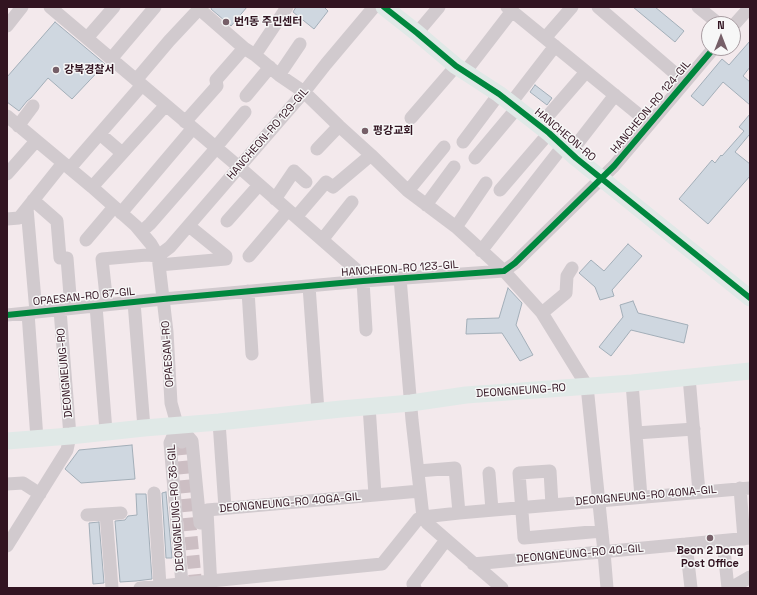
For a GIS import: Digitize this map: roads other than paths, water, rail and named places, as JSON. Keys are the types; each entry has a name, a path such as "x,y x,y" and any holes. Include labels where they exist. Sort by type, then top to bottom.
{"main road":[{"name":"HANCHEON-RO","path":"384,7 460,69 509,102 544,129 566,150 750,298"},
{"name":"DEONGNEUNG-RO","path":"7,441 219,422 466,395 632,383 750,371"}],"street":[{"path":"7,26 22,7"},
{"path":"50,7 292,213 360,273 362,281"},
{"path":"87,38 114,7"},
{"path":"111,59 155,7"},
{"path":"255,55 287,7"},
{"name":"HANCHEON-RO 129-GIL","path":"159,261 304,92 374,7"},
{"path":"417,33 439,7"},
{"path":"545,38 572,7"},
{"path":"598,7 685,82"},
{"path":"698,7 709,16"},
{"path":"741,17 750,7"},
{"path":"7,219 19,218 30,204 66,166 100,134 169,41 198,8 244,48 304,92 408,191 456,227 504,271 542,312 587,386 607,588"},
{"path":"411,118 460,69 510,9 649,123"},
{"path":"246,96 274,71 300,44"},
{"name":"HANCHEON-RO","path":"475,158 509,102 555,46"},
{"path":"86,240 117,210 189,125 217,86 216,80 244,48"},
{"name":"HANCHEON-RO 124-GIL","path":"601,178 614,166 707,56"},
{"name":"HANCHEON-RO","path":"500,190 586,72"},
{"name":"HANCHEON-RO","path":"481,251 566,150 615,95"},
{"name":"HANCHEON-RO","path":"463,142 509,102"},
{"path":"92,187 166,105"},
{"path":"10,120 33,106"},
{"path":"141,232 156,218 245,112"},
{"name":"OPAESAN-RO","path":"10,120 92,187 136,226 151,244 159,261 167,332 171,403 182,442"},
{"path":"317,149 338,126"},
{"path":"100,134 122,153"},
{"path":"7,174 36,140"},
{"path":"408,191 444,147"},
{"path":"249,256 292,213 326,182 333,187 371,156"},
{"path":"426,205 454,167"},
{"path":"275,199 294,172 306,182"},
{"path":"504,271 515,263 601,178"},
{"path":"456,227 486,183"},
{"path":"227,221 259,185"},
{"path":"322,240 352,202"},
{"name":"OPAESAN-RO 67-GIL","path":"30,204 57,221 64,258 66,309"},
{"name":"OPAESAN-RO 67-GIL","path":"30,204 32,312"},
{"path":"159,261 226,259 226,256 189,226"},
{"name":"OPAESAN-RO 67-GIL","path":"102,305 102,259 146,255 159,261"},
{"path":"542,312 566,293 568,276 572,268"},
{"name":"HANCHEON-RO 123-GIL","path":"163,299 362,281 504,271"},
{"path":"400,278 423,517 427,523 502,588"},
{"name":"HANCHEON-RO 123-GIL","path":"362,281 366,330"},
{"path":"309,286 318,411"},
{"path":"248,291 252,354"},
{"name":"OPAESAN-RO 67-GIL","path":"7,315 163,299"},
{"path":"134,302 144,428"},
{"path":"102,305 106,431"},
{"name":"DEONGNEUNG-RO","path":"66,309 70,436"},
{"path":"32,312 37,438"},
{"path":"689,377 699,492"},
{"path":"632,383 641,497"},
{"path":"368,406 375,495"},
{"path":"219,422 225,508"},
{"name":"DEONGNEUNG-RO 36-GIL","path":"182,586 170,443 178,425 192,440 199,514 208,584"},
{"path":"636,433 694,429"},
{"path":"7,546 67,450 70,436"},
{"path":"418,471 455,468 459,513"},
{"path":"552,505 550,471 519,473 524,538 602,531"},
{"path":"490,473 492,510"},
{"path":"7,484 23,483 40,494"},
{"name":"DEONGNEUNG-RO 40NA-GIL","path":"423,517 745,488 747,538"},
{"path":"154,492 160,586"},
{"name":"DEONGNEUNG-RO 40GA-GIL","path":"208,584 207,510 420,492"},
{"path":"87,515 121,513"},
{"path":"106,514 112,588"},
{"path":"140,588 208,584 382,564 418,519 423,517"},
{"name":"DEONGNEUNG-RO 40-GIL","path":"473,564 747,538"},
{"path":"415,588 413,584 446,540"},
{"path":"723,541 730,588 750,577"},
{"path":"686,544 691,588"}],"tunnel":[{"path":"182,442 196,588"}],"place":[{"name":"번1동 주민센터","path":"226,22"},
{"name":"강북경찰서","path":"56,70"},
{"name":"평강교회","path":"365,131"},
{"name":"Beon 2 Dong Post Office","path":"710,538"}]}
